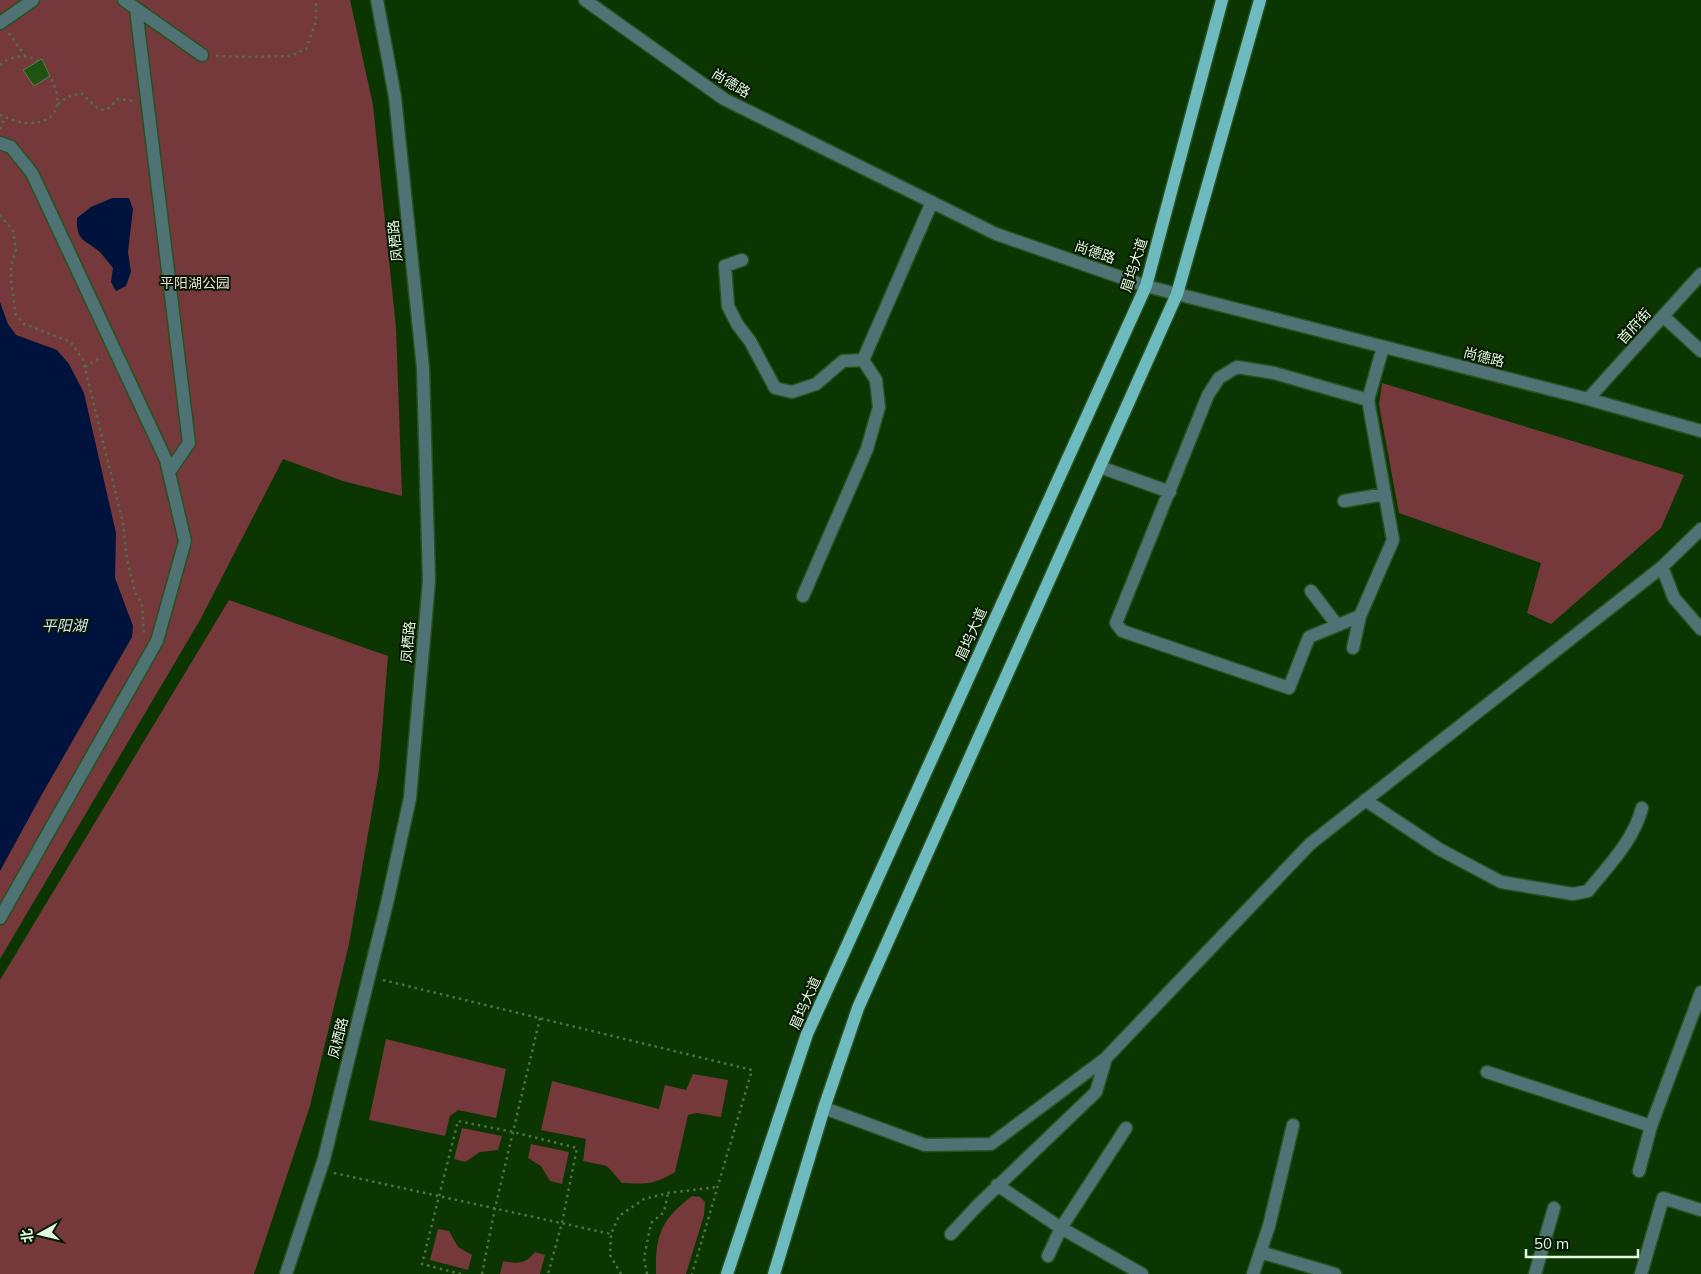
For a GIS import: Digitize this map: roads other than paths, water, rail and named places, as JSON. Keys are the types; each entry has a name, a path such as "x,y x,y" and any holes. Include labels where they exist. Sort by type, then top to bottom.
{"main road":[{"name":"眉坞大道","path":"727,1274 807,1034 1146,286 1222,0"},
{"path":"774,1274 824,1108 858,1008 1177,294 1260,0"}],"street":[{"path":"1,23 32,0"},
{"path":"124,0 202,55"},
{"name":"凤栖路","path":"286,1274 320,1170 387,902 410,798 429,581 423,368 395,97 377,0"},
{"name":"尚德路","path":"585,0 724,98 996,234 1146,286 1588,399 1701,431"},
{"path":"136,9 189,443 169,472"},
{"path":"0,143 11,147 32,173 166,460 185,541 157,641 0,918"},
{"path":"863,360 932,202"},
{"path":"742,260 725,266 728,306 737,324 750,341 775,388 792,392 816,384 843,361 863,360"},
{"name":"首府街","path":"1588,399 1701,274"},
{"path":"1663,316 1701,351"},
{"path":"1353,648 1360,616 1392,540 1368,400 1384,347"},
{"path":"803,596 867,449 880,407 876,380 863,360"},
{"path":"1360,616 1309,638 1289,688 1122,631 1116,622 1208,395 1219,378 1237,367 1274,373 1368,400"},
{"path":"1100,467 1170,492"},
{"path":"1344,501 1384,494"},
{"path":"824,1108 925,1145 991,1144 1106,1058 1310,844 1662,567 1701,529"},
{"path":"1662,567 1674,598 1701,629"},
{"path":"1311,591 1338,625"},
{"path":"1365,800 1439,850 1501,882 1573,894 1588,892 1627,842 1640,819 1642,808"},
{"path":"1639,1172 1651,1126 1701,992"},
{"path":"951,1234 997,1186 1096,1092 1106,1058"},
{"path":"1487,1072 1651,1126"},
{"path":"1253,1274 1268,1226 1293,1125"},
{"path":"1048,1256 1061,1228 1126,1128"},
{"path":"997,1186 1061,1228 1142,1274"},
{"path":"1641,1274 1663,1198 1701,1210"},
{"path":"1535,1274 1554,1208"},
{"path":"1260,1252 1334,1274"}],"water":[{"path":"112,198 129,198 133,209 128,252 131,272 126,286 116,291 111,282 113,268 100,252 82,239 77,226 77,218 91,207"},
{"name":"平阳湖","path":"0,302 8,324 16,335 57,350 69,364 84,393 116,533 115,578 133,626 132,637 0,871"}],"park label":[{"name":"平阳湖公园","path":"195,283"}]}
